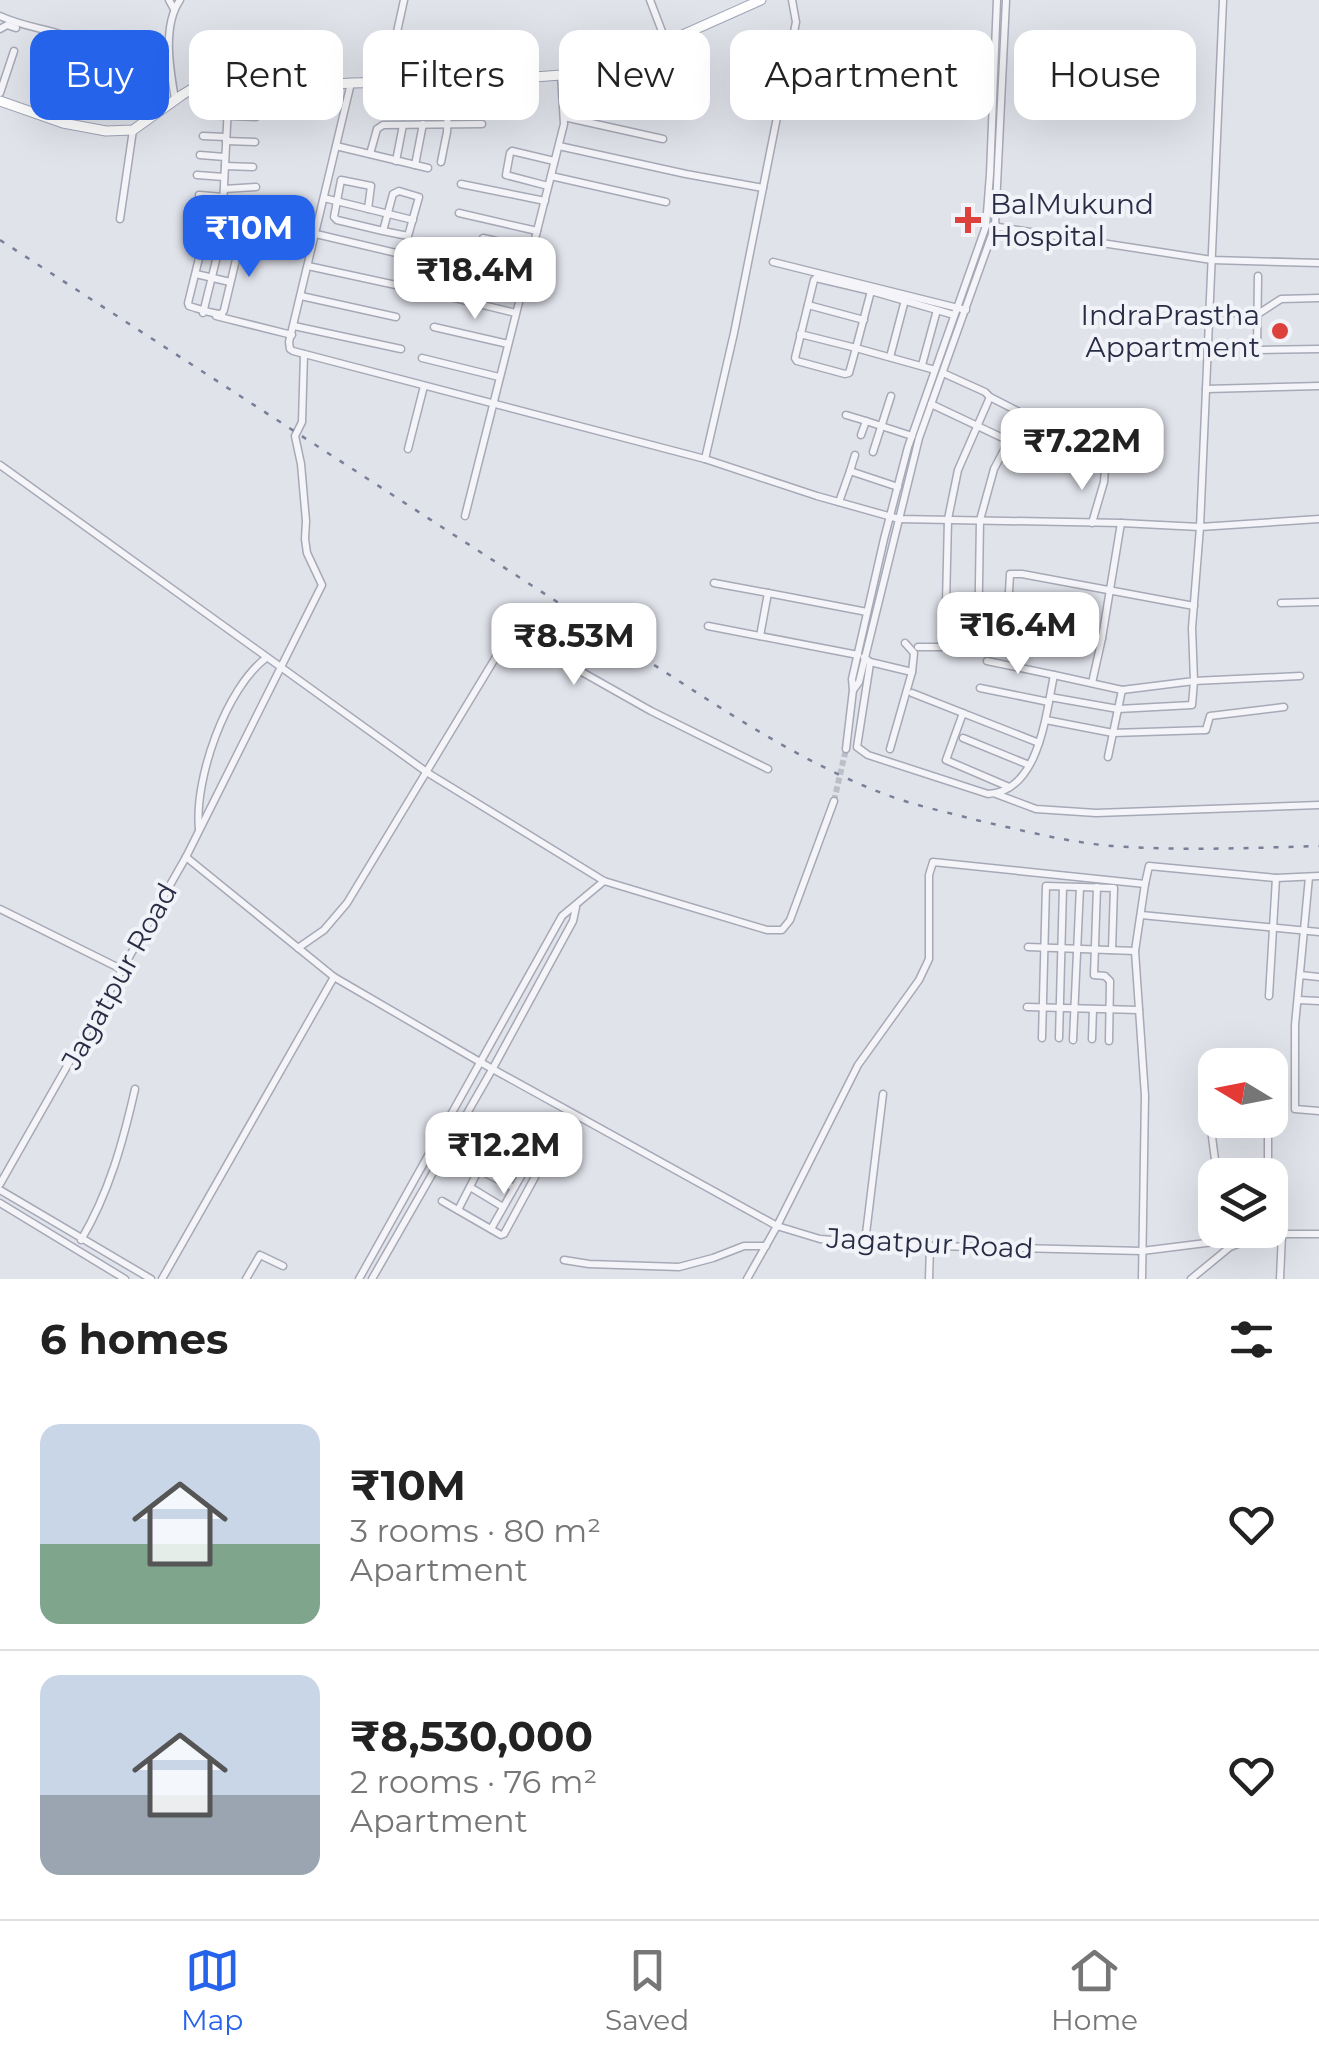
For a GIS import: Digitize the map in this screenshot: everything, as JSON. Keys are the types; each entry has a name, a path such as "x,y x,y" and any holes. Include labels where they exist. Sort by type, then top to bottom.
{"main road":[{"path":"696,30 761,0"},
{"path":"343,84 363,83"},
{"path":"0,102 63,123 106,131 133,130 189,91"}],"street":[{"path":"169,0 174,9"},
{"path":"169,50 174,9 180,0"},
{"path":"397,30 404,0"},
{"path":"650,0 661,30"},
{"path":"705,459 796,22 792,0"},
{"path":"846,748 853,690 859,682 919,438 956,312 990,226 997,0"},
{"path":"1006,0 990,226 966,310 912,436 890,518 868,612 857,747 868,756 1036,809 1096,814 1319,805"},
{"path":"980,688 1118,709 1192,705 1224,0"},
{"path":"0,16 44,30"},
{"path":"0,29 7,25 16,28"},
{"path":"0,93 14,51"},
{"path":"169,63 176,100"},
{"path":"350,83 290,349 705,459 899,520 1200,528 1319,520"},
{"path":"222,225 227,120"},
{"path":"441,162 447,120"},
{"path":"466,516 564,120"},
{"path":"578,120 663,139"},
{"path":"416,165 423,124"},
{"path":"370,154 379,126 482,124"},
{"path":"396,160 403,125"},
{"path":"120,219 133,130"},
{"path":"203,136 255,142"},
{"path":"336,146 428,168"},
{"path":"559,146 763,188"},
{"path":"548,186 506,176 510,153 555,161"},
{"path":"200,155 253,166"},
{"path":"196,175 224,178"},
{"path":"551,176 666,202"},
{"path":"368,209 372,190 368,184 342,180 333,214 336,220 384,231 408,236 420,200 396,191 384,231"},
{"path":"461,184 544,201"},
{"path":"199,195 256,188"},
{"path":"324,198 414,220"},
{"path":"459,213 537,232"},
{"path":"990,226 1212,260 1319,264"},
{"path":"316,234 434,262"},
{"path":"484,238 532,250"},
{"path":"204,312 220,244 220,241 239,247 222,314 204,312 188,303 203,242 220,244"},
{"path":"773,262 956,312"},
{"path":"447,264 524,282"},
{"path":"308,266 404,287"},
{"path":"196,274 230,282"},
{"path":"1258,276 1257,350 1319,349"},
{"path":"872,291 849,373 796,360 814,278 872,291 937,310 966,310"},
{"path":"301,296 396,316"},
{"path":"442,296 516,313"},
{"path":"1209,312 1258,314 1281,299 1319,298"},
{"path":"890,357 905,300"},
{"path":"808,305 864,320"},
{"path":"186,308 292,335"},
{"path":"922,366 937,310"},
{"path":"294,326 401,349"},
{"path":"434,327 508,344"},
{"path":"800,334 939,371 1023,414 994,469 980,520 978,647 918,647"},
{"path":"186,857 322,585 305,539 301,464 295,436 302,422 304,354"},
{"path":"422,358 499,377"},
{"path":"408,449 424,386"},
{"path":"1206,389 1319,386"},
{"path":"872,452 892,396"},
{"path":"946,647 948,520 958,470 990,397"},
{"path":"932,404 1043,458"},
{"path":"846,415 912,436"},
{"path":"859,440 866,421"},
{"path":"839,502 855,455"},
{"path":"0,466 428,772 604,882 768,930 782,930 790,920 834,801"},
{"path":"1092,524 1105,468"},
{"path":"850,471 898,487"},
{"path":"1092,684 1122,523"},
{"path":"1009,592 1010,574 1194,606"},
{"path":"714,583 868,612"},
{"path":"760,636 768,593"},
{"path":"1280,603 1319,602"},
{"path":"1000,617 1102,638"},
{"path":"708,626 864,658 912,672"},
{"path":"298,948 324,930 347,902 511,632 651,711 768,769"},
{"path":"890,749 912,672 914,653 905,643"},
{"path":"199,830 197,809 204,766 226,714 251,670 266,658"},
{"path":"987,660 1122,690 1300,676"},
{"path":"994,794 1022,779 1030,765 1046,720 1054,676"},
{"path":"1108,757 1122,690"},
{"path":"912,693 1039,743"},
{"path":"1046,720 1113,733 1206,730 1210,716 1284,708"},
{"path":"939,777 963,712"},
{"path":"963,738 1030,765"},
{"path":"946,760 1010,787"},
{"name":"Jagatpur Road","path":"0,1187 186,857 334,977 778,1226 820,1239 930,1246 1142,1251 1198,1246"},
{"path":"746,1279 778,1226 858,1066 912,991 928,958 932,862 1144,884"},
{"path":"1142,1279 1146,1096 1135,951 1148,866 1276,878 1319,876"},
{"path":"1309,876 1295,1025 1295,1109 1319,1111"},
{"path":"1269,996 1276,878"},
{"path":"359,1279 562,916 604,882"},
{"path":"1042,1038 1046,886 1114,888 1112,950"},
{"path":"1059,1038 1064,886"},
{"path":"1074,1040 1080,887"},
{"path":"1097,888 1094,975 1110,981 1109,1041"},
{"path":"372,1279 545,972 577,906"},
{"path":"0,909 123,970"},
{"path":"1141,915 1319,932"},
{"path":"1028,946 1135,951"},
{"path":"534,966 545,972"},
{"path":"1300,975 1319,977"},
{"path":"162,1279 334,977"},
{"path":"1298,1000 1319,1001"},
{"path":"1027,1007 1139,1010"},
{"path":"1092,1039 1093,1009"},
{"path":"81,1240 105,1195 135,1089"},
{"path":"865,1242 884,1094"},
{"path":"442,1201 504,1234 536,1177 476,1142"},
{"path":"445,1152 514,1188"},
{"path":"490,1229 525,1169"},
{"path":"458,1210 479,1170"},
{"path":"0,1187 81,1240 151,1279"},
{"path":"470,1187 503,1207"},
{"path":"0,1203 125,1279"},
{"name":"Jagatpur Road","path":"1288,1234 1319,1234"},
{"path":"564,1260 679,1267 744,1246 766,1246"},
{"path":"929,1279 930,1246"},
{"name":"Jagatpur Road","path":"1191,1279 1225,1248"},
{"path":"1280,1279 1281,1248"},
{"path":"246,1279 260,1255 284,1266"}],"tunnel":[{"path":"834,801 846,749"}],"railway":[{"path":"0,240 705,698 840,775 920,806 1078,842 1216,849 1319,846"}],"place":[{"name":"BalMukund Hospital","path":"968,220"},
{"name":"IndraPrastha Appartment","path":"1280,331"}]}
